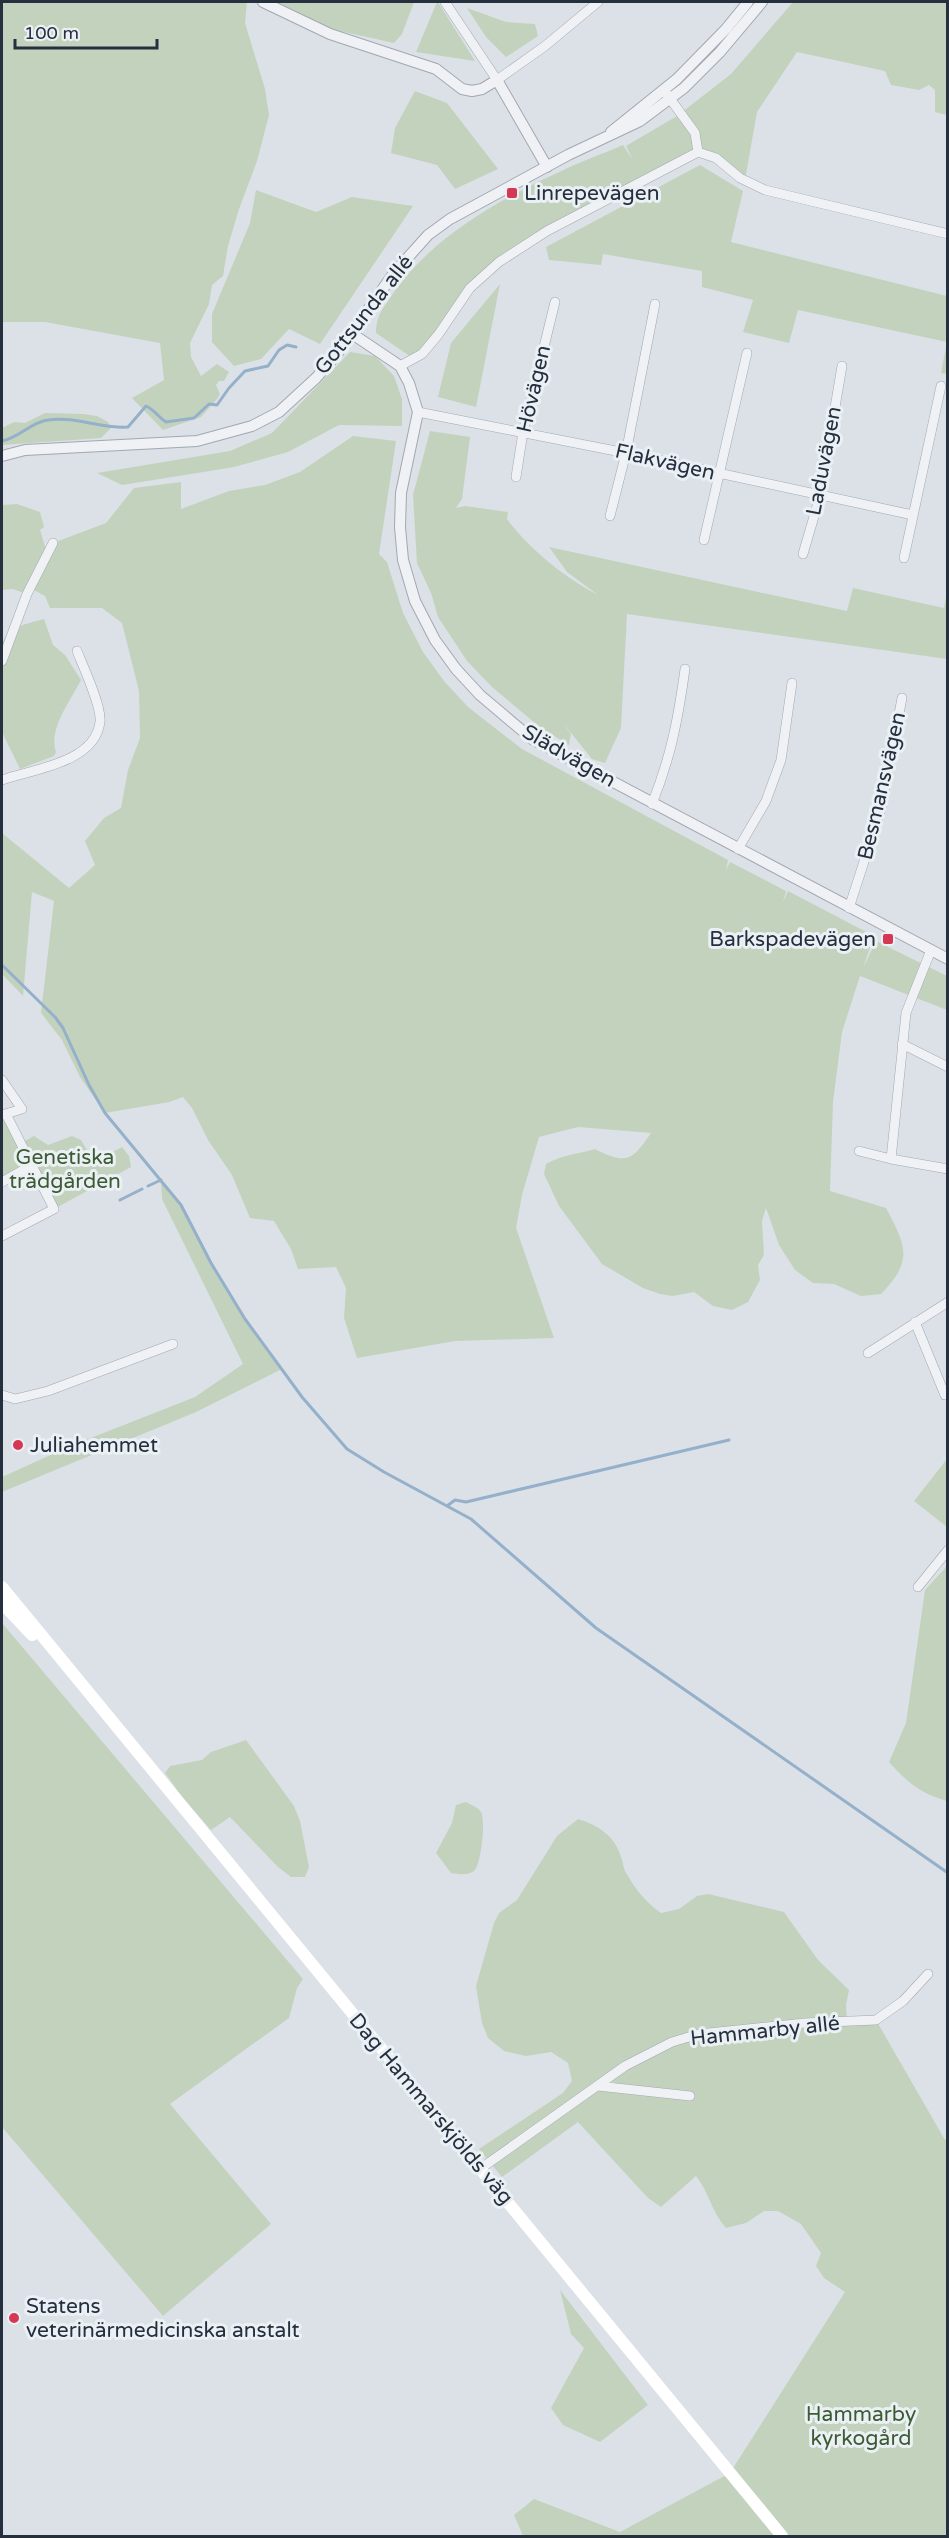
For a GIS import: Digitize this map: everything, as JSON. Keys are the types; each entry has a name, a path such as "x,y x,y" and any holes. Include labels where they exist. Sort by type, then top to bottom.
{"main road":[{"name":"Dag Hammarskjölds väg","path":"2,1587 782,2536"},
{"name":"Dag Hammarskjölds väg","path":"2,1603 80,1682"}],"street":[{"path":"263,2 330,34 436,69 462,89 472,91 482,89 497,80 545,46 598,2"},
{"path":"445,2 497,80 547,167"},
{"name":"Gottsunda allé","path":"2,456 25,450 196,441 252,426 279,412 316,378 337,354 394,273 428,235 450,219 606,136 640,121 667,95 746,5 762,2"},
{"path":"667,95 694,133 698,142 698,152"},
{"path":"351,333 400,366 422,354 470,288 499,262 548,231 698,152 716,158 740,178 765,190 948,234"},
{"name":"Hövägen","path":"516,477 523,432 555,302"},
{"path":"610,516 626,453 655,304"},
{"path":"704,540 747,353"},
{"name":"Slädvägen","path":"400,366 409,383 418,412 400,493 403,561 415,601 435,640 456,669 480,694 532,739 948,959"},
{"name":"Laduvägen","path":"803,555 820,496 842,366"},
{"path":"904,558 941,386"},
{"name":"Flakvägen","path":"418,412 626,453 720,475 913,514"},
{"path":"2,658 27,594 53,543"},
{"path":"2,780 72,757 85,751 94,739 101,720 77,651"},
{"path":"652,804 667,766 678,723 685,669"},
{"path":"738,849 766,801 781,759 792,683"},
{"name":"Besmansvägen","path":"849,908 881,809 902,698"},
{"path":"891,1159 906,1013 931,950"},
{"path":"902,1044 948,1067"},
{"path":"2,1080 22,1108 4,1115 33,1165 54,1209 2,1236"},
{"path":"859,1151 948,1169"},
{"path":"2,1182 33,1165"},
{"path":"867,1353 948,1302"},
{"path":"915,1322 945,1395 948,1394"},
{"path":"2,1395 15,1399 48,1391 173,1344"},
{"path":"918,1587 948,1550"},
{"name":"Hammarby allé","path":"480,2169 625,2066 672,2042 699,2034 805,2023 876,2020 903,2001 928,1974"},
{"path":"598,2086 690,2096"}],"green space":[{"path":"2,2 247,2 245,23 265,89 269,115 257,161 228,246 223,276 212,285 209,304 190,343 191,357 201,376 217,364 229,372 224,381 219,381 216,385 220,394 218,398 201,417 163,430 132,398 164,380 160,343 45,322 2,322"},
{"path":"276,2 414,2 402,34 394,43 335,30"},
{"path":"438,2 475,61 416,52"},
{"path":"793,2 947,2 947,115 935,112 935,90 929,85 919,90 891,85 885,71 797,52 757,112 745,180 716,158 698,152 547,231 470,288 422,354 411,357 376,333 379,316 394,292 431,251 452,234 498,203 585,160 623,145 633,160 626,146 677,116 731,74"},
{"path":"467,8 506,22 535,24 538,36 506,57 486,37"},
{"path":"415,91 447,103 498,169 455,189 437,165 391,153 395,128"},
{"path":"700,165 743,191 731,242 947,296 947,342 798,310 789,343 743,332 753,300 702,287 702,271 603,254 601,265 549,260 546,247"},
{"path":"256,190 316,212 352,197 413,206 320,344 289,329 261,359 234,366 212,342 212,314 250,223"},
{"path":"500,284 476,407 438,397 451,343"},
{"path":"947,342 947,374 941,373"},
{"path":"350,352 375,356 394,376 402,399 402,426 339,425 288,452 234,467 122,485 97,473 230,451 272,433"},
{"path":"45,413 97,416 108,422 111,428 101,438 2,445 2,428 14,422 25,423"},
{"path":"430,431 470,437 462,499 456,508 465,506 508,512 507,519 537,552 573,580 598,595 567,572 549,547 847,611 853,588 944,608 947,592 947,659 627,614 621,728 605,763 592,759 563,723 571,734 569,745 541,728 492,687 467,661 438,617 431,593 417,563 413,495"},
{"path":"353,436 396,441 379,554 387,562 403,613 423,652 444,681 468,707 522,749 728,860 726,870 730,862 786,891 783,902 788,891 874,936 863,968 876,941 947,976 947,1010 860,976 842,1032 833,1102 830,1191 886,1208 893,1221 902,1243 902,1262 899,1272 881,1294 861,1296 834,1284 813,1283 795,1270 779,1245 766,1208 762,1221 764,1255 758,1265 760,1280 748,1302 732,1310 713,1306 694,1292 673,1296 643,1288 602,1264 559,1206 544,1174 546,1164 552,1161 595,1149 615,1157 628,1158 639,1150 651,1133 578,1127 539,1137 522,1195 516,1228 554,1338 455,1341 357,1358 344,1318 346,1288 336,1267 298,1269 291,1249 274,1221 250,1218 232,1175 183,1097 169,1102 105,1113 80,1077 62,1040 41,1013 54,901 32,892 23,996 2,974 2,833 69,888 95,865 85,841 104,818 121,808 128,770 140,738 139,691 122,623 102,608 50,608 45,596 32,589 27,594 13,589 2,590 2,505 17,504 40,512 44,527 40,530 47,553 53,543 106,523 134,488 181,482 181,509 229,491 265,485 300,472"},
{"path":"44,619 53,645 65,655 81,680 58,724 54,756 20,769 2,732 2,644 14,629"},
{"name":"Genetiska trädgården","path":"2,1115 21,1143 34,1136 48,1145 72,1136 81,1140 94,1162 122,1147 129,1156 131,1167 54,1209 33,1165 2,1182"},
{"path":"161,1180 194,1230 226,1290 282,1369 196,1412 2,1492 2,1477 68,1447 195,1397 243,1364 162,1199"},
{"path":"947,1459 947,1527 914,1501"},
{"path":"947,1566 947,1801 915,1786 889,1762 906,1723 925,1590"},
{"path":"2,1623 303,1979 297,1988 289,2018 170,2104 271,2224 163,2316 2,2127"},
{"path":"246,1740 294,1806 300,1821 309,1867 305,1877 291,1877 278,1867 230,1817 211,1830 165,1773 170,1766 202,1760 211,1752"},
{"path":"466,1802 481,1812 483,1833 481,1852 474,1871 465,1874 451,1873 436,1853 452,1823 456,1805"},
{"name":"Hammarby kyrkogård","path":"578,1819 599,1828 610,1837 615,1843 632,1883 661,1913 679,1909 697,1896 708,1894 784,1912 818,1960 849,1990 846,2005 847,2022 876,2020 945,2140 947,2137 947,2536 523,2536 514,2515 534,2499 620,2532 730,2473 845,2292 824,2278 816,2266 821,2253 801,2224 778,2211 764,2211 746,2223 726,2228 696,2176 661,2207 648,2198 578,2122 502,2177 479,2149 563,2093 572,2081 568,2063 551,2052 526,2056 504,2051 488,2038 482,2023 476,1986 499,1913 517,1900 557,1836"},
{"path":"560,2290 648,2405 600,2442 563,2425 551,2408 584,2348 571,2334"}],"waterway":[{"path":"2,441 48,420 58,419 128,427 146,406 166,422 194,418 209,404 217,405 245,371 268,366 279,350 287,345 296,347"},
{"path":"2,965 55,1017 63,1028 89,1085 105,1113 181,1205 211,1263 245,1319 302,1397 347,1449 384,1472 471,1519 596,1628 948,1873"},
{"path":"148,1186 161,1180"},
{"path":"120,1200 142,1189"},
{"path":"447,1506 455,1500 466,1502 729,1440"}],"place":[{"name":"Linrepevägen","path":"512,193"},
{"name":"Barkspadevägen","path":"888,939"},
{"name":"Juliahemmet","path":"18,1445"},
{"name":"Statens veterinärmedicinska anstalt","path":"14,2318"}]}
